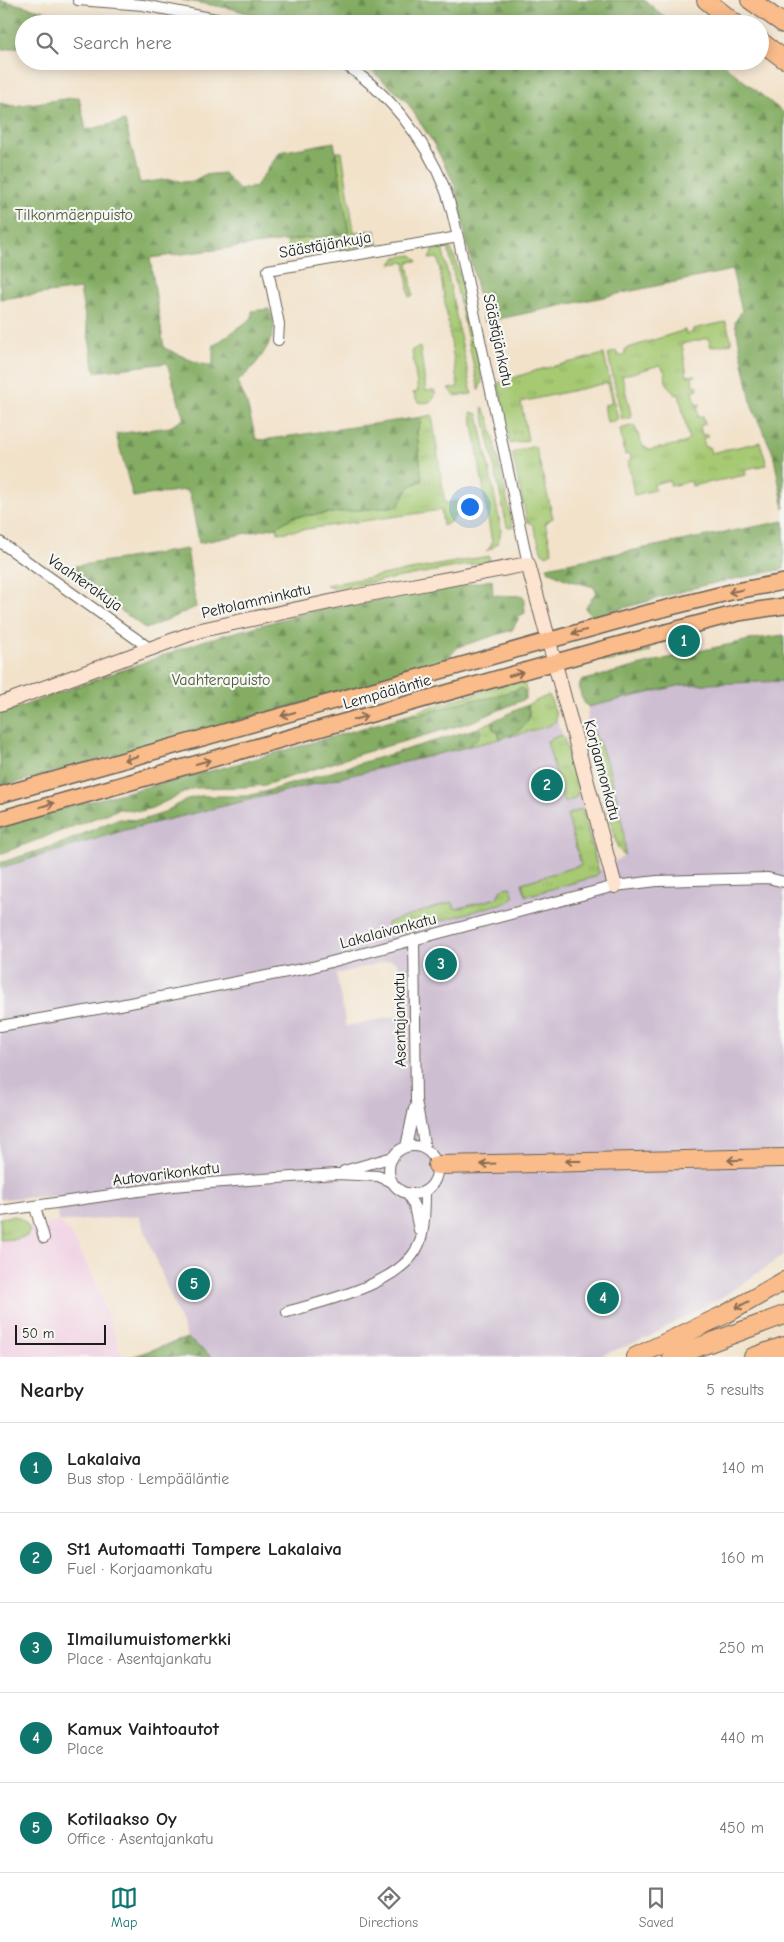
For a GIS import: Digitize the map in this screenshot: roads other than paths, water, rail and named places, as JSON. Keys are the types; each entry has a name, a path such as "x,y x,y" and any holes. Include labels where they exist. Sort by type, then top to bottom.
{"highway":[{"path":"706,0 725,15"},
{"path":"750,0 784,24"},
{"path":"769,48 784,59"},
{"path":"437,1164 784,1158"},
{"path":"635,1357 726,1314 784,1281"},
{"path":"672,1357 784,1315"},
{"path":"753,1357 784,1346"}],"main road":[{"name":"Lempääläntie","path":"0,795 549,640 700,599 784,582"},
{"name":"Lempääläntie","path":"0,819 712,620 784,606"}],"street":[{"path":"78,0 143,5 195,15"},
{"name":"Säästäjänkatu","path":"353,70 362,76 387,100 418,139 445,190 458,237 528,564 555,663"},
{"name":"Säästäjänkuja","path":"278,340 279,324 268,270 458,237"},
{"name":"Vaahterakuja","path":"0,542 152,650"},
{"name":"Peltolamminkatu","path":"0,704 152,650 201,630 353,597 528,564"},
{"name":"Korjaamonkatu","path":"555,663 615,886"},
{"name":"Lakalaivankatu","path":"0,1026 120,1005 312,967 615,886 657,881 760,878 784,882"},
{"name":"Asentajankatu","path":"414,939 416,1101 425,1149"},
{"name":"Asentajankatu","path":"406,1147 416,1101"},
{"path":"287,1312 359,1290 381,1280 406,1263 414,1254 420,1243 421,1235 425,1191 435,1180 437,1164 431,1153 425,1149 418,1146 406,1147 393,1157 389,1167 392,1182 407,1193 414,1206 421,1235"},
{"name":"Autovarikonkatu","path":"336,1174 393,1157"},
{"name":"Autovarikonkatu","path":"0,1211 173,1186 336,1174 378,1176 392,1182"},
{"path":"407,1193 425,1191"},
{"path":"35,1206 44,1238"}],"place":[{"name":"Lakalaiva","path":"684,641"},
{"name":"St1 Automaatti Tampere Lakalaiva","path":"547,785"},
{"name":"Ilmailumuistomerkki","path":"441,964"},
{"name":"Kotilaakso Oy","path":"194,1284"},
{"name":"Kamux Vaihtoautot","path":"603,1298"}],"park label":[{"name":"Tilkonmäenpuisto","path":"74,215"},
{"name":"Vaahterapuisto","path":"221,680"}]}
